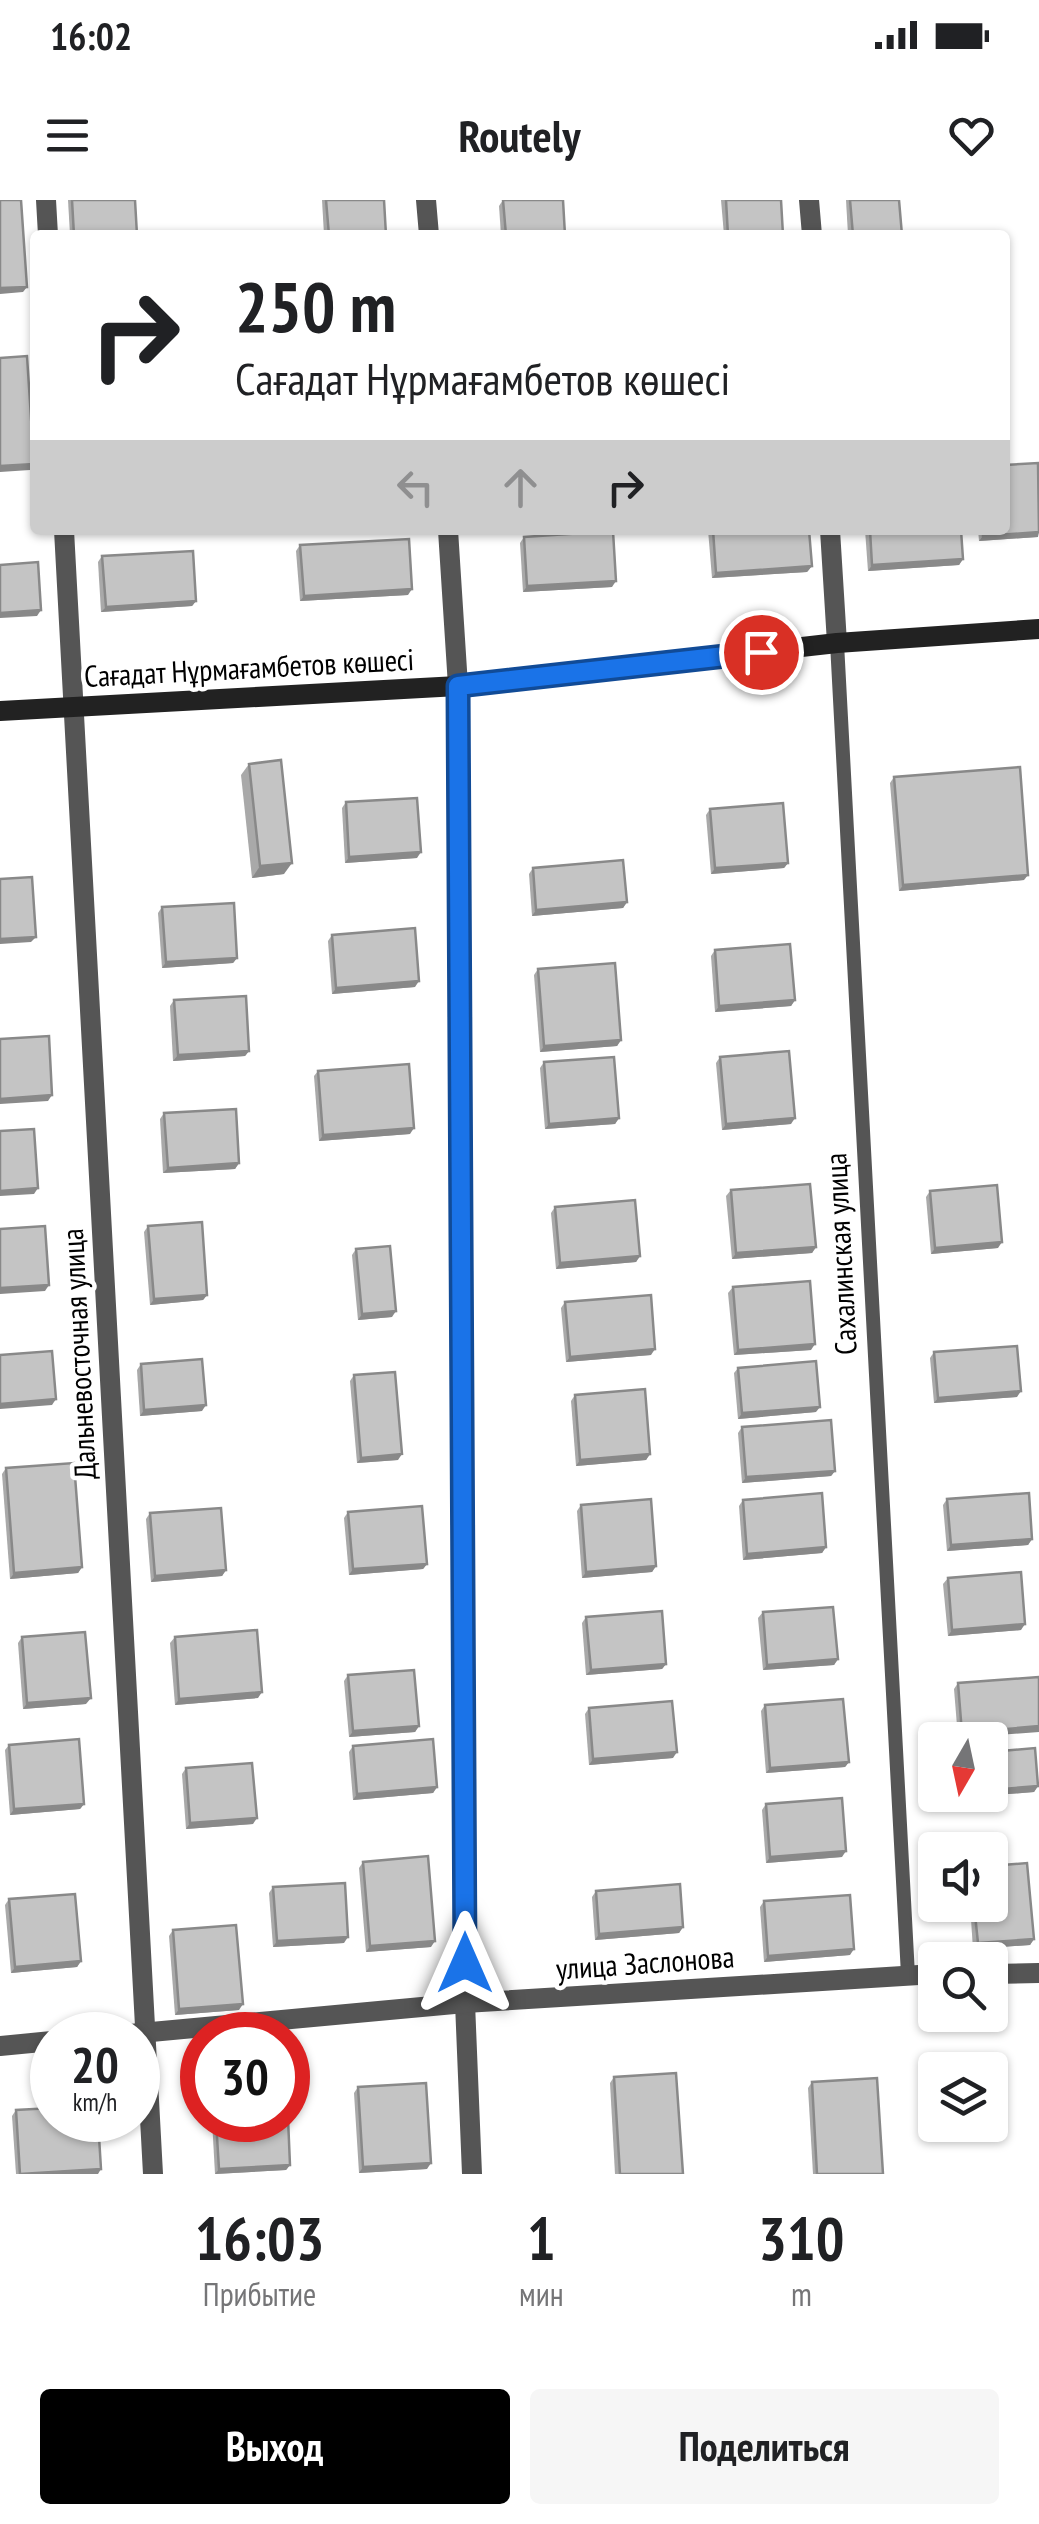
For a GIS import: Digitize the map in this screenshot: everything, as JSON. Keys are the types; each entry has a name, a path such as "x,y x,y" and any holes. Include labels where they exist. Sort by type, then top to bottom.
{"main road":[{"name":"Сағадат Нұрмағамбетов көшесі","path":"0,711 458,686 837,643 1039,629"}],"street":[{"path":"46,200 48,230"},
{"path":"426,200 429,230"},
{"path":"810,200 812,230"},
{"name":"Дальневосточная улица","path":"64,535 145,2012"},
{"path":"448,535 458,686 465,2003 472,2174"},
{"name":"Сахалинская улица","path":"830,535 837,643"},
{"path":"1008,1974 1039,1974"},
{"name":"улица Заслонова","path":"160,2031 465,2003 918,1975"},
{"path":"0,2046 30,2043"},
{"name":"Дальневосточная улица","path":"151,2142 153,2174"}],"lane":[{"name":"Сахалинская улица","path":"837,643 908,1975"}],"building":[{"path":"0,200 21,200 27,287 0,288"},
{"path":"72,200 135,200 137,230 74,230"},
{"path":"326,200 384,200 386,230 329,230"},
{"path":"503,200 563,200 565,230 506,230"},
{"path":"726,200 781,200 783,230 728,230"},
{"path":"850,200 899,200 902,230 853,230"},
{"path":"27,356 30,464 0,466 0,358"},
{"path":"1038,463 1039,532 1010,534 1010,465"},
{"path":"613,535 616,581 527,586 524,537"},
{"path":"713,535 809,535 812,566 716,573"},
{"path":"870,535 961,535 963,559 872,565"},
{"path":"409,539 412,589 304,596 300,545"},
{"path":"193,551 196,601 106,607 102,556"},
{"path":"38,562 41,610 0,613 0,565"},
{"path":"281,760 292,863 260,866 249,764"},
{"path":"1020,767 1028,875 903,885 894,777"},
{"path":"417,798 421,852 349,857 346,802"},
{"path":"783,803 788,863 715,868 710,809"},
{"path":"623,860 627,902 536,910 533,868"},
{"path":"32,877 36,937 0,939 0,879"},
{"path":"234,903 237,958 166,962 162,907"},
{"path":"415,928 419,981 336,988 332,935"},
{"path":"790,944 795,1000 719,1006 715,950"},
{"path":"615,963 621,1040 544,1046 538,969"},
{"path":"246,996 249,1051 178,1055 174,1000"},
{"path":"49,1036 52,1095 0,1099 0,1039"},
{"path":"789,1051 795,1118 726,1124 720,1057"},
{"path":"614,1057 619,1118 549,1124 544,1062"},
{"path":"409,1064 414,1128 323,1135 318,1071"},
{"path":"236,1109 239,1163 168,1168 164,1113"},
{"path":"34,1129 38,1188 0,1191 0,1131"},
{"path":"810,1184 816,1247 736,1253 731,1190"},
{"path":"997,1185 1002,1242 935,1248 930,1191"},
{"path":"635,1200 640,1256 560,1263 555,1207"},
{"path":"202,1222 207,1295 154,1299 148,1226"},
{"path":"45,1226 49,1285 0,1288 0,1229"},
{"path":"390,1246 396,1311 362,1314 356,1249"},
{"path":"810,1281 815,1344 738,1350 733,1287"},
{"path":"651,1295 655,1349 570,1357 565,1302"},
{"path":"1017,1346 1021,1391 938,1398 934,1352"},
{"path":"52,1351 56,1399 0,1404 0,1355"},
{"path":"202,1359 206,1405 144,1410 141,1364"},
{"path":"816,1361 820,1407 742,1413 738,1368"},
{"path":"395,1372 402,1454 361,1458 354,1375"},
{"path":"645,1389 650,1454 580,1460 575,1395"},
{"path":"831,1420 835,1471 746,1477 742,1427"},
{"path":"74,1463 82,1567 14,1573 6,1468"},
{"path":"822,1493 826,1547 747,1554 743,1500"},
{"path":"1029,1493 1032,1539 951,1545 947,1499"},
{"path":"651,1499 656,1566 586,1572 581,1505"},
{"path":"422,1506 427,1564 353,1569 348,1512"},
{"path":"221,1508 226,1570 155,1576 150,1513"},
{"path":"1021,1572 1025,1624 952,1630 948,1578"},
{"path":"833,1607 838,1659 767,1665 763,1612"},
{"path":"662,1611 666,1664 591,1670 586,1617"},
{"path":"257,1630 262,1692 179,1699 175,1637"},
{"path":"85,1632 91,1698 27,1703 22,1637"},
{"path":"414,1670 419,1726 353,1731 348,1675"},
{"path":"1039,1677 1039,1726 1008,1729 1008,1722 961,1722 958,1683"},
{"path":"843,1699 849,1762 770,1768 765,1705"},
{"path":"672,1701 677,1752 593,1759 589,1708"},
{"path":"79,1739 84,1804 14,1809 9,1745"},
{"path":"433,1739 437,1787 357,1794 353,1746"},
{"path":"1035,1748 1038,1786 1008,1788 1008,1750"},
{"path":"252,1763 257,1818 190,1823 186,1768"},
{"path":"842,1798 846,1851 770,1857 766,1804"},
{"path":"428,1856 435,1941 370,1946 363,1862"},
{"path":"1027,1863 1034,1939 978,1942 976,1922 1008,1922 1008,1865"},
{"path":"345,1883 348,1937 277,1941 273,1887"},
{"path":"680,1884 683,1927 599,1934 596,1891"},
{"path":"75,1894 81,1961 15,1967 9,1899"},
{"path":"850,1895 854,1949 768,1956 764,1901"},
{"path":"236,1925 243,2004 179,2009 173,1930"},
{"path":"676,2073 683,2174 620,2174 614,2077"},
{"path":"877,2078 883,2174 817,2174 812,2082"},
{"path":"426,2083 431,2163 363,2167 358,2087"},
{"path":"30,2109 30,2142 99,2142 101,2169 20,2174 16,2110"},
{"path":"217,2142 289,2142 290,2165 219,2169"}],"route":[{"path":"465,1963 458,686 761,652"}]}
